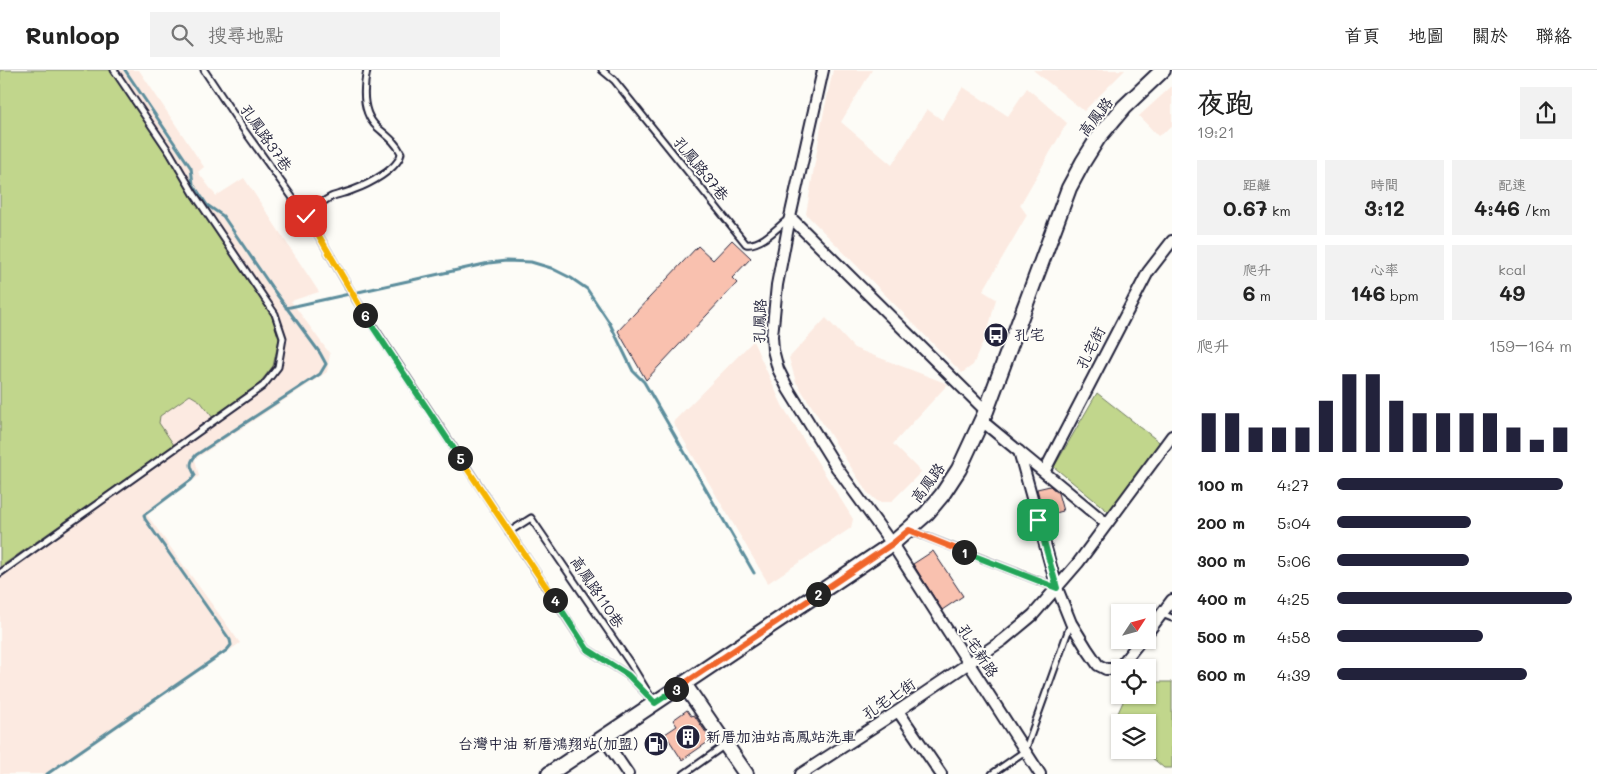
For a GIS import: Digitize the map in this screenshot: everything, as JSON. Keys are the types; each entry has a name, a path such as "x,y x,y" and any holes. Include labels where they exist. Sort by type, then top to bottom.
{"street":[{"name":"孔鳳路","path":"824,70 790,217 777,285 773,321 774,350 778,369 788,389 837,468 892,544"},
{"name":"高鳳路","path":"548,774 892,544 927,513 942,495 959,469 984,416 1069,188 1098,138 1124,106 1163,70"},
{"path":"790,217 1019,451 1107,524"},
{"name":"孔宅街","path":"1044,472 1148,272 1172,241"},
{"path":"968,663 1003,640 1033,615 1057,588 1107,524 1172,436"},
{"path":"1019,451 1057,588 1072,623 1098,665 1106,669 1116,669 1134,649"},
{"name":"孔宅新路","path":"892,544 1040,774"},
{"path":"1156,622 1172,600"},
{"name":"孔宅七街","path":"801,774 898,712 968,663"},
{"path":"684,684 746,774"},
{"path":"898,712 942,774"},
{"path":"603,737 628,774"}],"lane":[{"path":"0,572 264,386 278,367 283,338 275,314 194,194 170,153 114,70"},
{"name":"孔鳳路37巷","path":"204,70 244,130 315,229 356,300 587,649 628,675 655,703"},
{"path":"306,216 333,196 352,191 374,181 400,158 401,154 392,139 376,126 369,115 364,94 367,70"},
{"name":"孔鳳路37巷","path":"602,70 614,80 746,244 751,245 758,242 790,217"},
{"name":"高鳳路110巷","path":"510,532 531,518 630,663 655,703"},
{"path":"909,530 1057,588"},
{"path":"1162,614 1172,618"},
{"path":"992,774 1025,751 1072,623"},
{"path":"684,774 726,744"}],"shaded area":[{"path":"0,70 139,70 204,167 198,172 216,196 244,178 319,292 291,301 330,354 327,372 195,459 199,476 147,515 240,643 50,774 0,774"},
{"path":"833,70 872,70 841,122 892,165 927,109 942,120 963,87 1008,116 1027,88 1067,123 1020,205 1027,215 983,291 996,299 988,330 973,365 962,373 806,214"},
{"path":"1033,70 1125,70 1084,111"},
{"path":"1172,86 1172,127 1158,136 1139,116"},
{"path":"826,318 854,348 948,384 893,444 921,472 891,502 878,502 867,492 796,382 789,358"},
{"path":"753,341 782,405 853,519 851,528 768,583 673,422"}],"green space":[{"path":"0,70 111,70 168,155 191,195 272,315 279,339 273,366 258,385 213,418 200,401 190,395 160,416 159,423 174,445 0,567"},
{"path":"1097,393 1163,445 1111,514 1054,467"},
{"path":"1156,682 1172,682 1172,768 1164,768 1154,759 1156,759 1156,714 1118,713 1122,704 1156,704"}],"building":[{"path":"732,240 751,258 732,278 737,283 646,380 618,331 698,246 713,260"},
{"path":"1050,486 1058,493 1063,511 1044,516 1037,489"},
{"path":"933,551 963,596 942,610 913,564"},
{"name":"新厝加油站高鳳站洗車","path":"687,710 691,716 694,715 711,740 682,760 665,734 677,726 673,720"}],"waterway":[{"path":"47,774 227,650 231,645 230,640 144,515 191,480 195,475 191,462 196,455 320,374 326,364 223,216 207,205 193,184 191,168 125,70"},
{"path":"286,308 489,263 506,261 531,262 551,268 571,278 587,289 609,322 633,371 644,382 754,573"}],"place":[{"name":"孔宅","path":"996,335"},
{"name":"新厝加油站高鳳站洗車","path":"688,737"},
{"name":"台灣中油 新厝鴻翔站(加盟)","path":"656,744"}],"route":[{"path":"306,216 356,300 587,649 628,675 655,703 863,564 909,530 1057,588 1038,520"}]}
